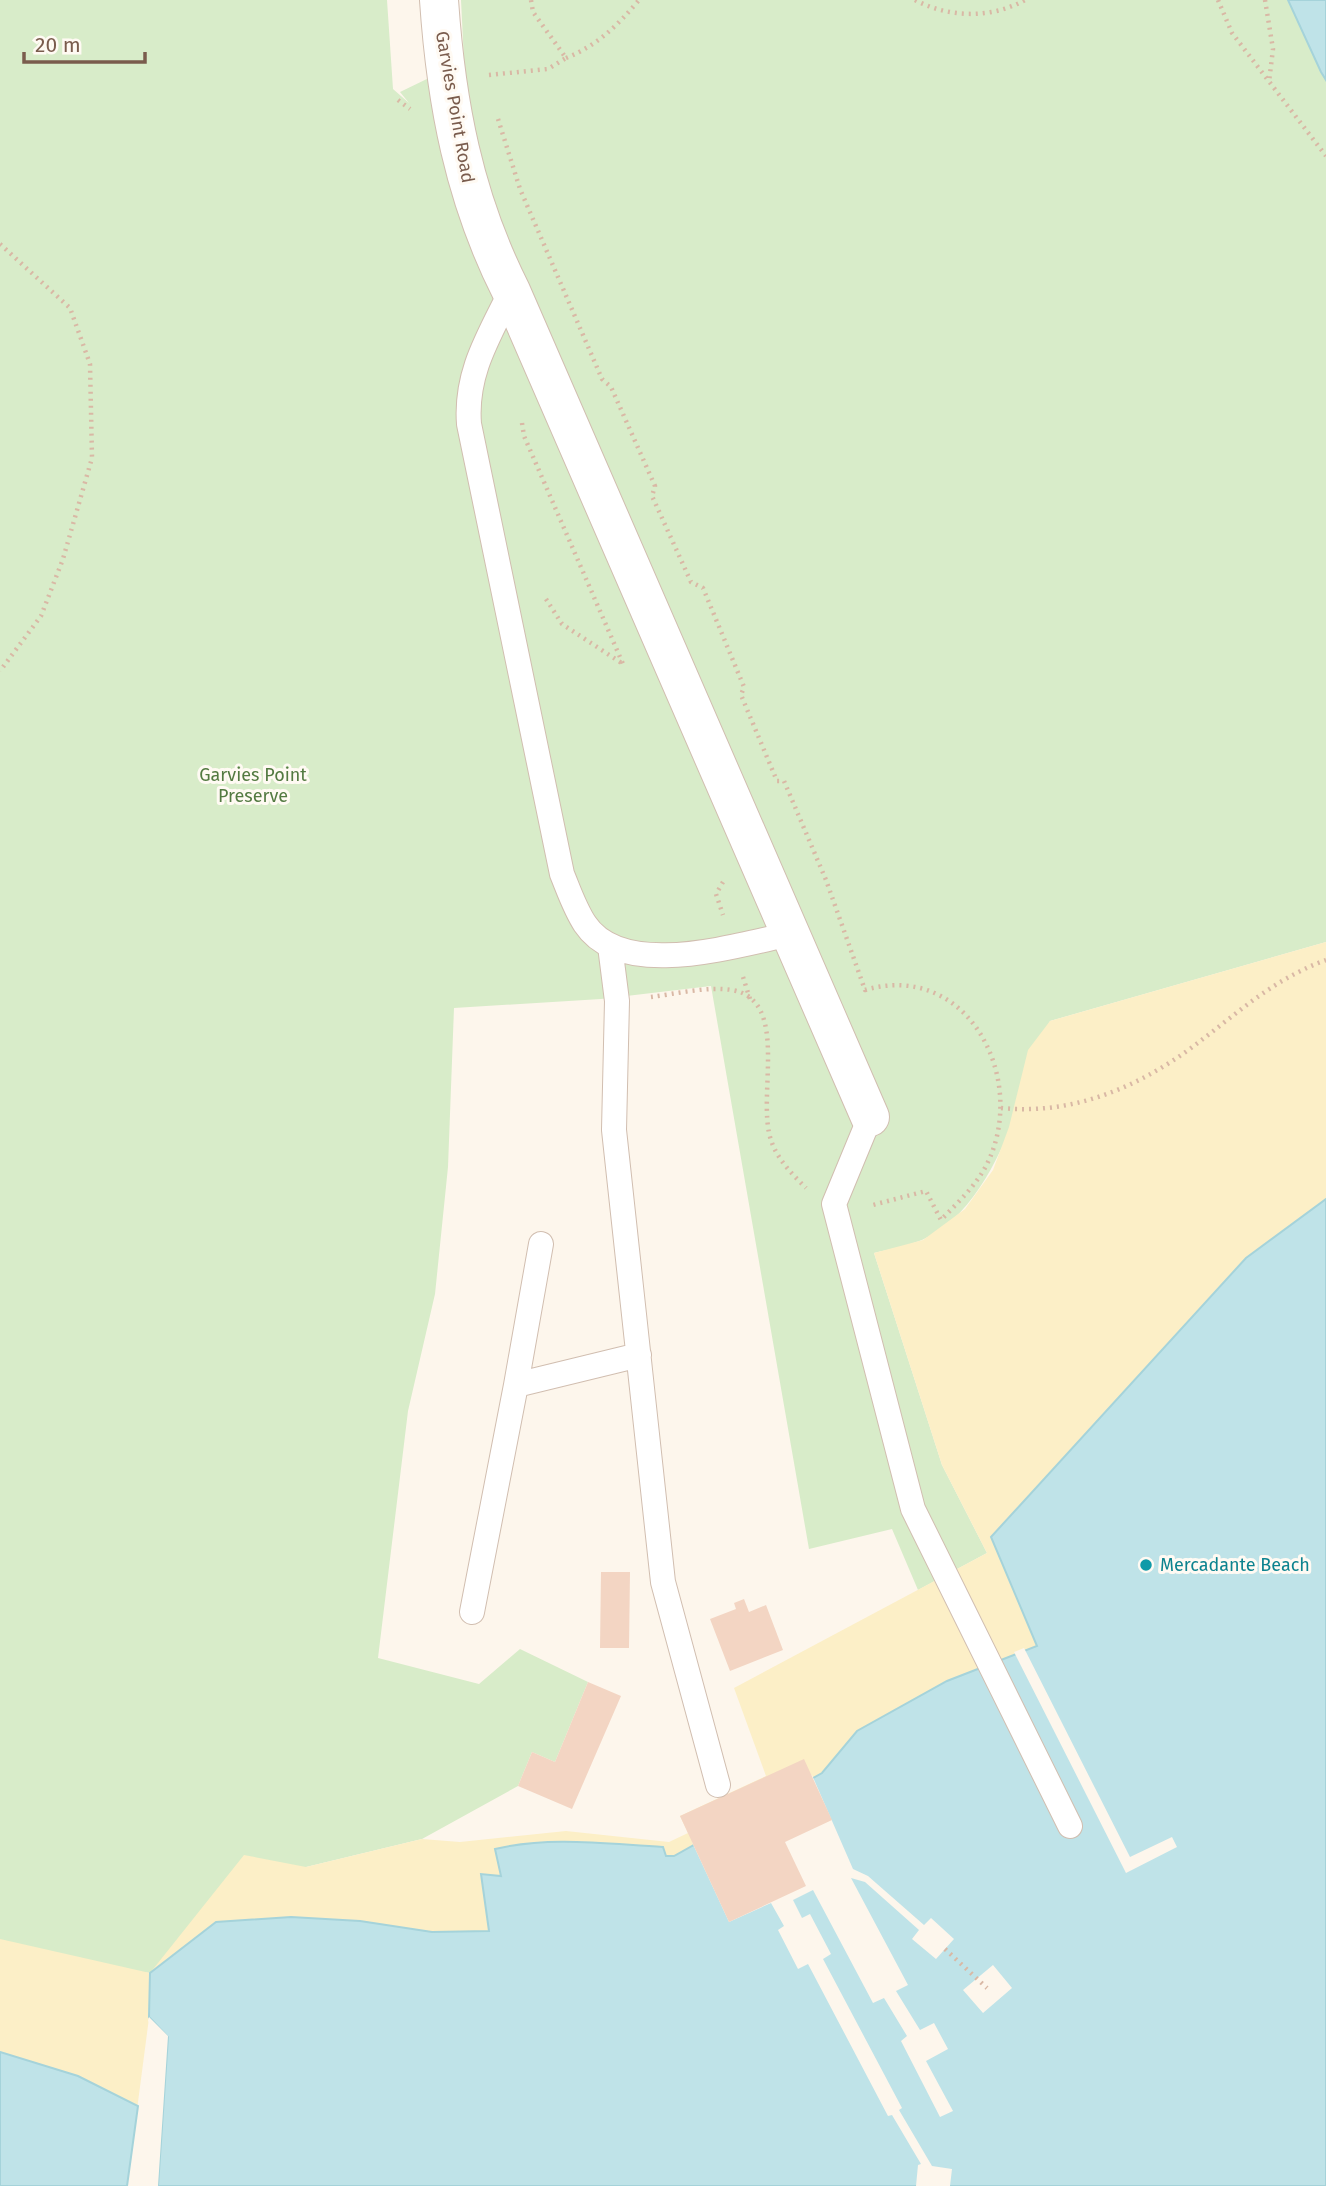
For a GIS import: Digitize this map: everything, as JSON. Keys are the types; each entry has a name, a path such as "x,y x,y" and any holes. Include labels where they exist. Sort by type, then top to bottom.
{"street":[{"name":"Garvies Point Road","path":"439,0 443,55 464,176 486,242 511,290 870,1116"}],"lane":[{"path":"511,290 471,378 467,399 469,424 562,874 586,926 610,946 639,955 666,956 791,934"},
{"path":"610,946 617,1001 614,1130 663,1582 718,1785"},
{"path":"870,1116 834,1204 913,1509 1070,1825"},
{"path":"472,1612 541,1244"},
{"path":"516,1385 639,1355"}],"path":[{"path":"531,0 533,12 566,58"},
{"path":"489,75 548,69 592,47 618,25 639,0"},
{"path":"915,0 928,7 954,13 987,14 1025,0"},
{"path":"1218,0 1232,33 1326,156"},
{"path":"1265,0 1273,49 1269,83"},
{"path":"487,64 491,87"},
{"path":"495,111 520,190 602,379 611,387 655,486 652,496 691,582 703,588 744,687 741,695 777,781 784,781 826,880 865,990 889,983 928,988 958,1009 983,1034 994,1061 1001,1108 988,1161 970,1190 941,1220 926,1192 862,1208 834,1204 809,1191 786,1167 770,1139 765,1083 769,1029 761,1009 733,990 617,1001"},
{"path":"0,244 70,308 90,364 92,458 63,559 41,616 0,671"},
{"path":"546,599 562,624 634,670"},
{"path":"724,869 724,880 716,894 750,1000"},
{"path":"1001,1108 1044,1111 1117,1091 1187,1050 1264,990 1326,960"},
{"path":"945,1949 987,1988"}],"green space":[{"name":"Garvies Point Preserve","path":"0,0 387,0 393,89 409,103 400,92 464,61 461,0 1288,0 1326,80 1326,942 1050,1021 1003,1145 969,1202 947,1225 922,1240 874,1253 942,1465 987,1553 918,1590 892,1529 809,1549 711,986 601,999 454,1008 448,1167 435,1294 408,1411 378,1658 479,1684 520,1649 588,1682 555,1762 532,1752 518,1786 422,1839 306,1867 150,1973 0,1953"}],"sand":[{"name":"Mercadante Beach","path":"1326,942 1326,1615 306,2186 158,2186 168,2037 149,2018 127,2186 0,2186 0,1939 150,1973 244,1855 306,1867 422,1839 460,1842 566,1831 669,1842 688,1833 680,1816 766,1776 734,1688 987,1553 942,1465 874,1253 923,1240 965,1209 993,1170 1009,1127 1028,1050 1050,1021"}],"water":[{"path":"1288,0 1326,0 1326,80 1321,72"},
{"name":"Mercadante Beach","path":"1326,1199 1326,2186 158,2186 168,2037 149,2017 150,1973 216,1922 291,1917 360,1921 432,1932 489,1931 481,1874 501,1876 495,1849 537,1843 579,1842 663,1847 666,1856 674,1856 822,1773 857,1731 947,1681 1037,1646 991,1537 1246,1258"},
{"path":"0,2052 78,2076 138,2106 127,2186 0,2186"}],"pier":[{"path":"1024,1648 1130,1857 1172,1837 1177,1847 1126,1873 1014,1652"},
{"path":"812,1775 853,1869 868,1876 924,1925 931,1918 954,1939 936,1959 912,1939 919,1930 865,1882 851,1878 908,1985 896,1991 920,2030 934,2023 948,2049 926,2061 953,2111 940,2117 901,2041 907,2036 884,1998 873,2003 813,1890 793,1900 802,1918 810,1914 831,1954 823,1959 902,2108 899,2110 932,2166 952,2169 950,2186 916,2186 918,2165 921,2164 892,2115 888,2116 808,1964 798,1969 778,1930 784,1926 771,1903 729,1922 692,1842"},
{"path":"993,1965 1012,1988 983,2013 963,1990"},
{"path":"149,2017 168,2036 158,2186 154,2186 165,2038 148,2021"}],"building":[{"path":"601,1572 630,1572 629,1648 600,1648"},
{"path":"744,1599 749,1612 766,1605 783,1650 730,1671 710,1619 736,1609 734,1603"},
{"path":"588,1682 621,1696 572,1809 518,1786 532,1752 555,1762"},
{"path":"804,1759 832,1820 785,1842 806,1886 729,1922 680,1816"}],"place":[{"name":"Mercadante Beach","path":"1146,1565"}]}
